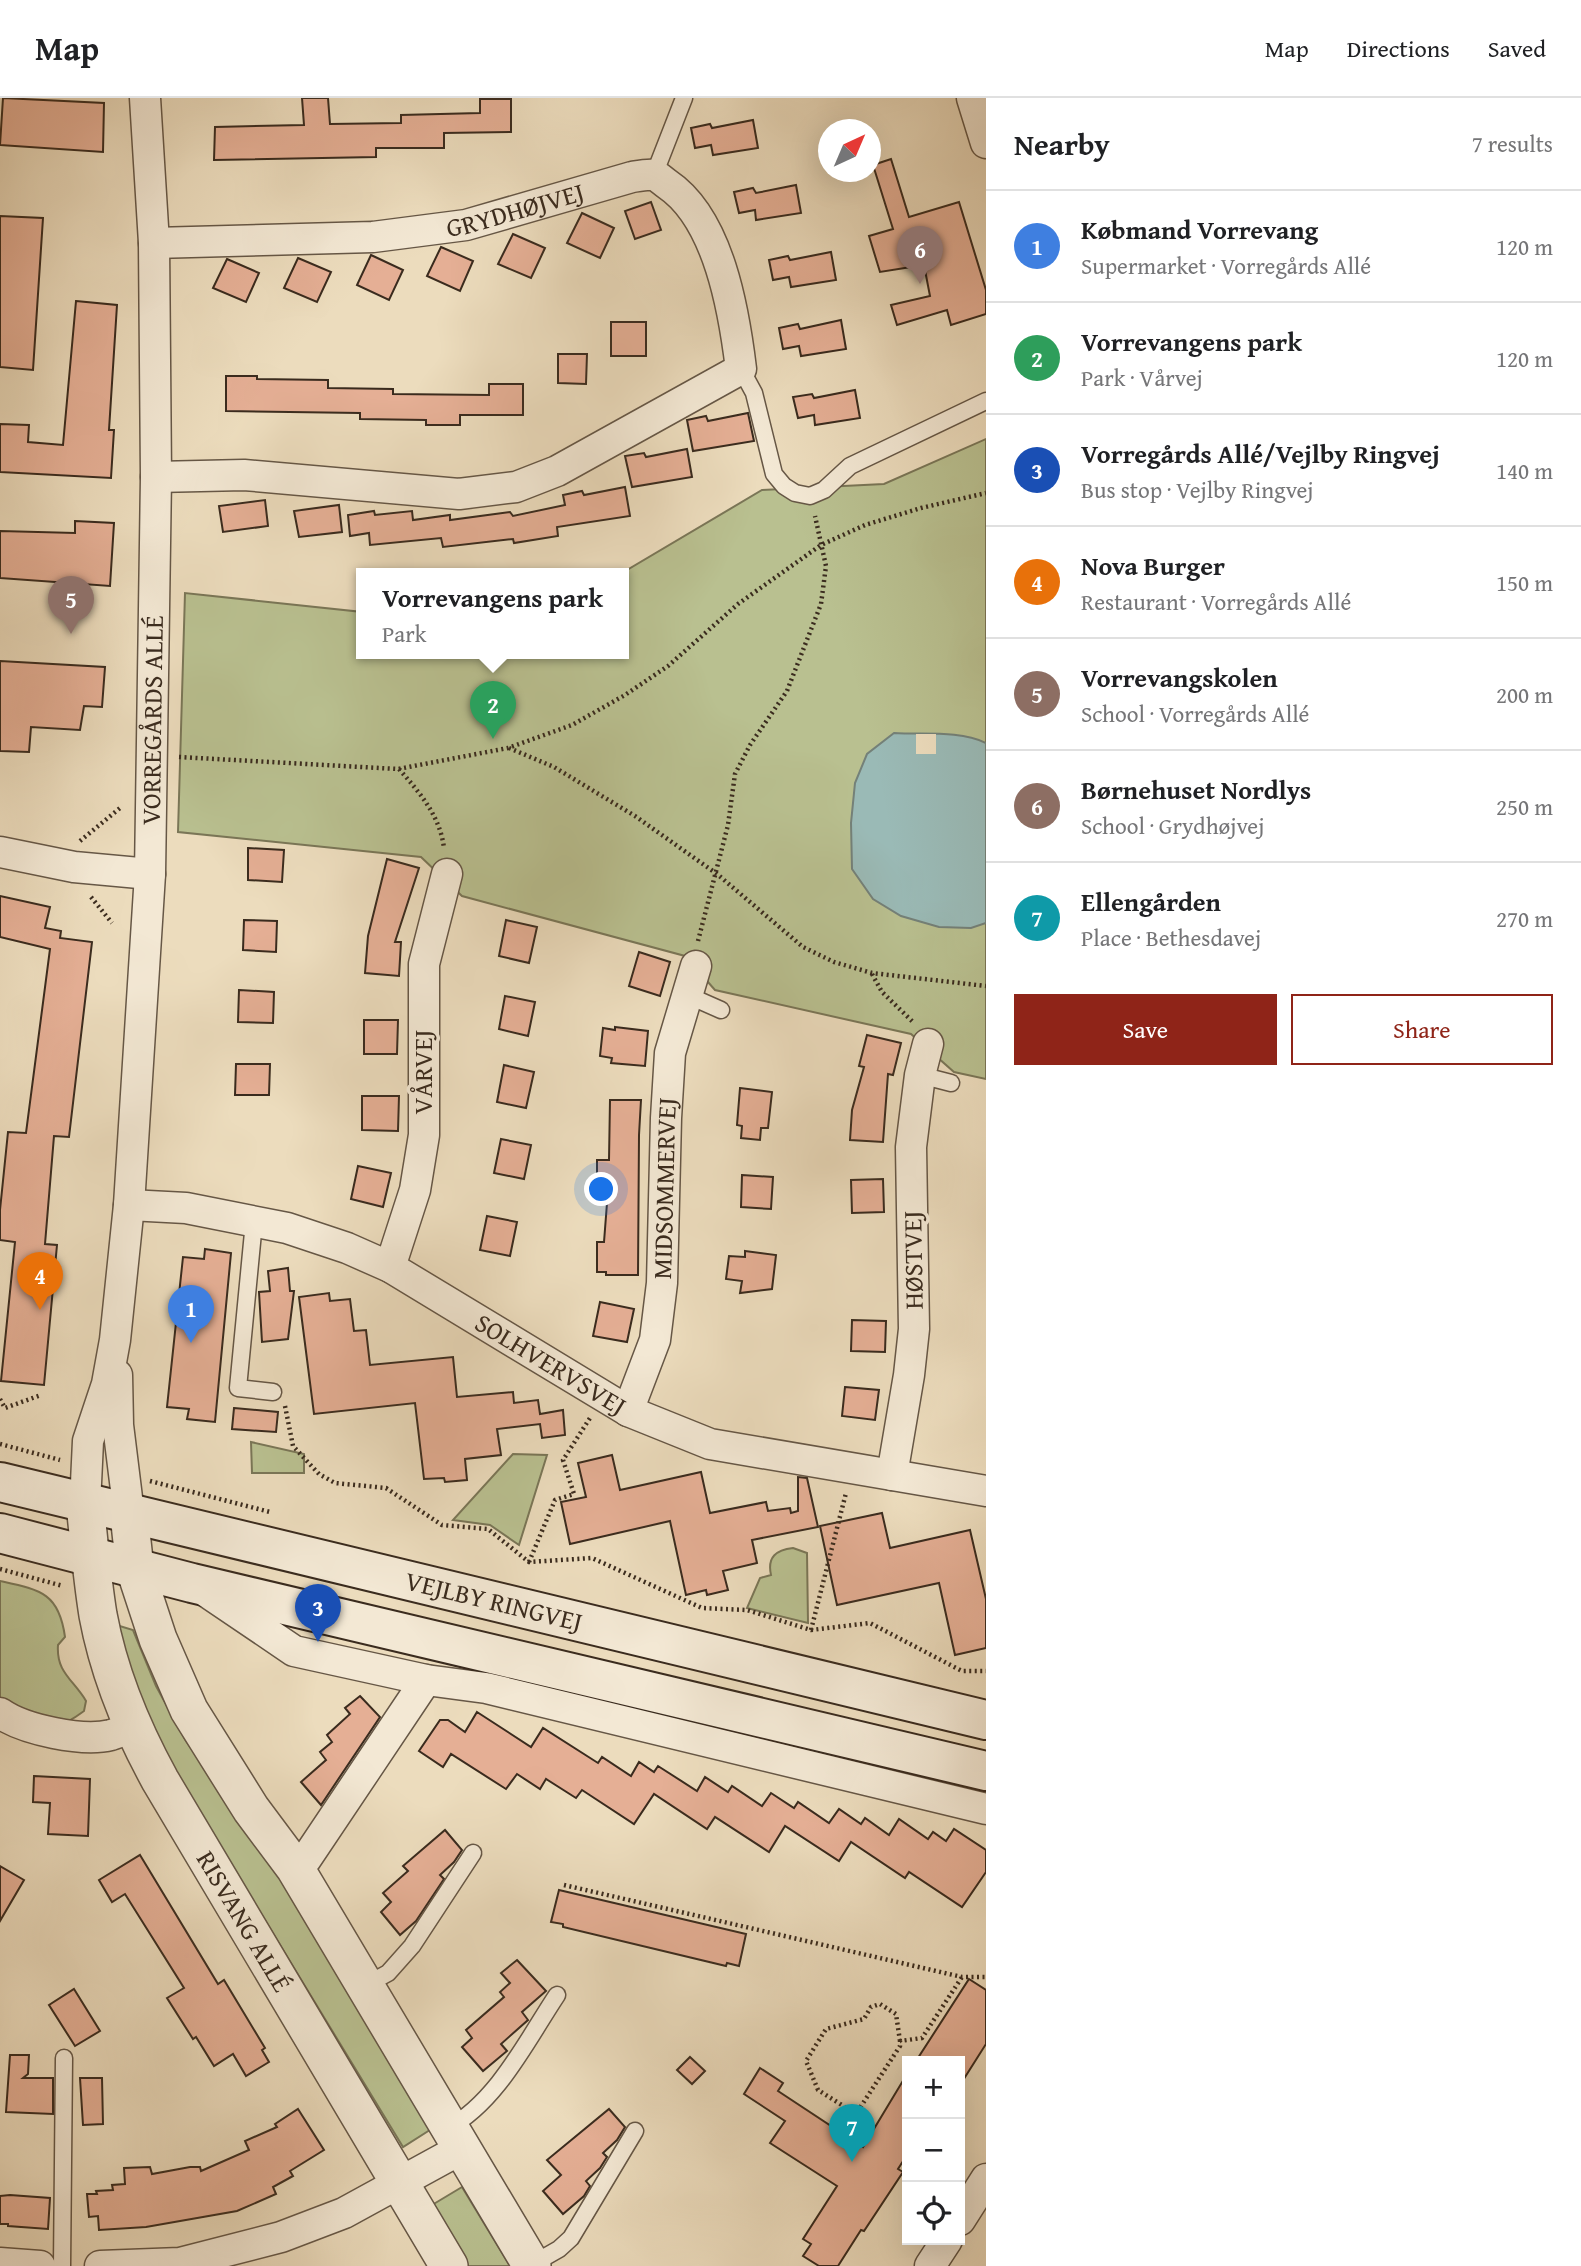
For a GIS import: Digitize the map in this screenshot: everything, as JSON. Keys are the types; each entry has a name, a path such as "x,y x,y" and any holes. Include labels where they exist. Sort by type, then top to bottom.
{"main road":[{"name":"VEJLBY RINGVEJ","path":"0,1482 986,1720"},
{"name":"VEJLBY RINGVEJ","path":"0,1533 80,1572 135,1569 986,1771"}],"street":[{"name":"VORREGÅRDS ALLÉ","path":"85,1504 88,1441 107,1384 115,1340 129,1205 150,874 156,477 154,243 145,98"},
{"path":"972,98 986,143"},
{"name":"GRYDHØJVEJ","path":"154,243 386,236 466,225 632,177 654,175"},
{"path":"156,477 243,475 459,494 516,486 557,471 741,369 735,315 714,247 690,205 654,175"},
{"path":"0,852 74,867 150,874"},
{"name":"VÅRVEJ","path":"390,1267 415,1190 424,1135 424,964 447,874"},
{"name":"MIDSOMMERVEJ","path":"616,1404 655,1339 662,1283 670,1053 696,966"},
{"name":"HØSTVEJ","path":"892,1475 914,1329 911,1147 920,1075 928,1044"},
{"name":"SOLHVERVSVEJ","path":"129,1205 186,1208 287,1228 390,1267 616,1404 710,1444 986,1491"},
{"name":"VORREGÅRDS ALLÉ","path":"115,1340 118,1425 129,1514"},
{"name":"RISVANG ALLÉ","path":"85,1504 80,1572 99,1615 107,1654 132,1726 160,1780 449,2266"},
{"path":"129,1514 135,1569 158,1639 189,1710 251,1809 295,1868 532,2266"},
{"name":"VEJLBY RINGVEJ","path":"192,1583 294,1651 426,1680 486,1688 986,1809"},
{"path":"295,1868 306,1859 426,1680"},
{"path":"1,1716 51,1733 83,1736 110,1735 132,1726"},
{"path":"100,2266 181,2264 281,2237 344,2213 399,2183 454,2138"},
{"path":"965,2212 986,2179"},
{"path":"930,2266 944,2245"},
{"path":"0,2263 40,2266"}],"lane":[{"path":"654,175 684,98"},
{"path":"741,369 754,393 774,474 784,486 795,493 810,496 824,490 850,466 986,401"},
{"path":"687,995 721,1010"},
{"path":"920,1075 951,1083"},
{"path":"254,1222 238,1388 273,1392"},
{"path":"364,1986 388,1973 412,1946 473,1853"},
{"path":"454,2138 469,2116 495,2089 557,1994"},
{"path":"62,2266 64,2058"},
{"path":"532,2266 571,2238 635,2131"}],"path":[{"path":"179,757 398,769 508,748 572,725 625,695 668,666 738,604 821,545 865,525 921,508 986,493"},
{"path":"696,966 694,953 717,874 728,825 735,774 750,745 787,691 821,604 826,566 810,496"},
{"path":"508,748 554,767 635,816 717,874 803,947 834,962 872,973 986,986"},
{"path":"398,769 425,798 442,835 447,874"},
{"path":"872,973 882,992 922,1031 928,1044"},
{"path":"273,1392 287,1408 293,1446 319,1474 335,1483 386,1488 443,1525 488,1530 530,1562 592,1558 702,1608 747,1610 811,1629 870,1623 962,1671 986,1671"},
{"path":"0,1399 5,1408 41,1395"},
{"path":"530,1562 555,1500 574,1494 564,1460 616,1404"},
{"path":"811,1629 853,1468"},
{"path":"0,1569 80,1572"},
{"path":"564,1885 962,1977 986,1977"},
{"path":"900,2041 922,2038 962,1977"},
{"path":"880,2004 896,2014 900,2041 900,2046 856,2114 818,2090 806,2062 826,2029 864,2019 871,2007 880,2004"}],"green space":[{"path":"986,439 986,1079 954,1072 911,1034 715,990 685,956 462,896 421,857 178,832 185,593 356,611 356,659 629,659 629,569 762,490 884,484"},
{"path":"251,1442 304,1454 304,1473 252,1473"},
{"path":"513,1454 547,1455 519,1545 490,1525 453,1520"},
{"path":"793,1548 807,1553 808,1623 747,1608 760,1578 771,1575 770,1563 774,1555"},
{"path":"0,1581 37,1591 53,1602 58,1611 65,1637 58,1645 60,1663 86,1701 84,1711 72,1719 64,1722 50,1720 0,1698"},
{"path":"113,1624 133,1630 156,1686 186,1741 271,1857 433,2128 403,2147 158,1745"},
{"path":"462,2187 510,2266 468,2266 432,2205"}],"water":[{"path":"894,733 964,736 986,743 986,923 971,928 939,927 901,916 873,899 852,869 851,823 855,783 867,754"}],"pier":[{"path":"916,734 936,734 936,754 916,754"}],"building":[{"path":"3,98 104,103 103,152 0,145"},
{"path":"302,98 328,98 330,124 401,123 401,115 480,113 480,99 511,99 511,132 444,133 444,148 376,148 376,157 214,160 215,127 304,125"},
{"path":"753,120 758,148 713,155 711,145 695,148 691,128 710,124 712,128"},
{"path":"891,159 909,217 959,202 986,290 986,314 951,325 947,310 897,325 891,305 930,296 924,265 880,272 869,236 893,229 878,182 881,182 881,162"},
{"path":"796,185 801,213 756,220 755,210 739,213 734,192 753,188 756,193"},
{"path":"651,202 661,230 635,239 625,211"},
{"path":"582,213 614,228 600,258 567,243"},
{"path":"0,216 43,218 33,370 0,367"},
{"path":"513,234 545,248 531,278 498,264"},
{"path":"441,247 473,261 460,291 427,276"},
{"path":"831,252 836,280 791,287 789,277 773,280 769,260 788,256 790,260"},
{"path":"371,255 403,270 389,300 357,285"},
{"path":"298,258 331,272 317,302 284,288"},
{"path":"227,259 259,273 246,302 213,288"},
{"path":"76,301 117,305 109,430 114,430 111,478 0,472 0,424 29,425 28,442 63,445"},
{"path":"841,320 846,349 801,356 799,346 783,349 779,328 798,324 800,329"},
{"path":"611,322 646,322 646,356 611,356"},
{"path":"558,354 587,354 586,384 558,383"},
{"path":"226,376 328,380 328,388 393,389 393,394 489,395 489,384 523,384 523,415 460,415 460,425 426,425 426,420 360,419 360,413 226,411"},
{"path":"855,390 860,418 815,425 814,415 798,418 793,397 812,394 814,398"},
{"path":"748,413 754,441 693,451 687,420 706,416 708,421"},
{"path":"687,449 692,477 632,487 625,456 644,453 646,457"},
{"path":"625,487 630,516 557,527 558,536 514,543 513,539 443,547 441,538 370,545 369,533 350,536 348,515 374,511 375,515 412,511 413,520 450,515 450,520 510,512 513,516 565,505 563,495 582,491 584,495"},
{"path":"265,500 268,526 223,532 219,506"},
{"path":"339,505 342,532 299,537 294,511"},
{"path":"75,521 114,523 110,586 0,578 0,531 75,533"},
{"path":"0,661 105,667 102,707 84,706 80,730 31,727 29,752 0,751"},
{"path":"248,848 284,850 282,882 248,880"},
{"path":"387,859 419,868 395,942 401,942 399,976 365,973 368,936"},
{"path":"0,896 50,907 45,928 61,931 60,938 92,942 69,1137 54,1136 45,1244 57,1245 44,1385 1,1381 15,1242 0,1240 0,1210 8,1132 26,1133 50,949 0,937"},
{"path":"244,920 277,921 276,952 243,950"},
{"path":"506,920 537,927 529,963 499,956"},
{"path":"639,952 670,962 660,996 629,986"},
{"path":"239,990 274,992 273,1023 238,1022"},
{"path":"505,996 535,1002 528,1036 499,1029"},
{"path":"364,1020 398,1020 397,1054 364,1054"},
{"path":"615,1027 648,1031 645,1066 611,1063 612,1058 600,1056 603,1028 615,1030"},
{"path":"867,1035 901,1043 893,1075 888,1074 883,1142 850,1140 852,1110 864,1067 859,1066"},
{"path":"236,1064 270,1064 269,1095 235,1095"},
{"path":"504,1065 534,1072 526,1108 497,1102"},
{"path":"740,1088 772,1092 768,1128 761,1128 760,1140 741,1138 742,1126 737,1125"},
{"path":"362,1096 399,1096 398,1131 362,1130"},
{"path":"610,1100 641,1100 638,1275 606,1275 606,1272 597,1272 597,1242 604,1242 607,1203 597,1203 597,1160 609,1160"},
{"path":"501,1139 531,1145 524,1179 494,1173"},
{"path":"358,1166 391,1173 383,1207 351,1199"},
{"path":"742,1175 773,1177 771,1209 741,1207"},
{"path":"883,1179 884,1212 852,1213 851,1180"},
{"path":"487,1216 517,1222 510,1256 480,1250"},
{"path":"205,1249 231,1253 215,1422 187,1419 189,1409 167,1407 183,1257 204,1259"},
{"path":"745,1251 776,1255 772,1289 740,1293 742,1281 726,1279 729,1256 745,1257"},
{"path":"288,1268 290,1291 294,1291 288,1339 262,1342 259,1292 270,1291 268,1271"},
{"path":"329,1293 330,1301 350,1299 354,1331 366,1330 370,1365 453,1357 457,1397 513,1392 514,1403 538,1400 540,1414 563,1410 565,1435 542,1438 540,1424 497,1429 501,1455 465,1459 467,1480 445,1482 444,1478 424,1479 415,1403 314,1414 299,1297"},
{"path":"600,1302 634,1309 627,1342 593,1336"},
{"path":"852,1320 886,1321 885,1352 851,1351"},
{"path":"845,1387 879,1390 875,1420 842,1416"},
{"path":"234,1408 278,1412 276,1432 232,1429"},
{"path":"612,1455 620,1490 701,1472 710,1513 766,1502 768,1511 790,1508 791,1513 798,1511 798,1477 807,1478 818,1527 752,1540 757,1563 723,1571 728,1590 707,1595 706,1590 686,1595 670,1521 570,1544 561,1502 586,1497 578,1463"},
{"path":"882,1513 890,1548 970,1530 986,1599 986,1648 955,1655 939,1583 837,1605 820,1526"},
{"path":"360,1696 380,1717 321,1805 301,1782 326,1760 320,1752 332,1742 327,1735 350,1714 345,1708"},
{"path":"477,1712 531,1747 543,1728 598,1763 602,1757 631,1776 639,1762 654,1772 658,1766 697,1791 705,1777 728,1792 732,1786 762,1806 771,1793 794,1808 798,1802 829,1823 839,1809 861,1824 865,1818 889,1835 899,1819 928,1839 933,1832 946,1841 954,1829 986,1850 986,1872 962,1907 909,1872 905,1878 851,1842 839,1861 785,1826 769,1852 715,1817 707,1829 654,1794 634,1824 582,1790 576,1798 546,1779 540,1789 517,1774 506,1789 451,1754 443,1767 419,1751 440,1720 448,1720 465,1732"},
{"path":"34,1776 90,1779 88,1836 48,1834 50,1803 33,1802"},
{"path":"445,1830 462,1850 440,1875 444,1879 416,1921 400,1935 381,1912 391,1902 383,1893 408,1871 403,1866"},
{"path":"140,1855 218,1984 224,1980 265,2048 262,2050 269,2062 246,2076 233,2054 214,2066 196,2037 193,2039 167,1998 184,1988 125,1894 112,1902 99,1880"},
{"path":"0,1866 24,1880 0,1921"},
{"path":"559,1890 746,1934 739,1966 727,1963 726,1966 551,1922"},
{"path":"517,1960 546,1991 522,2012 528,2020 501,2044 507,2051 483,2071 462,2047 472,2038 466,2030 504,1997 500,1992 510,1983 501,1973"},
{"path":"969,1979 986,1990 986,2044 965,2077 965,2056 919,2056"},
{"path":"74,1989 100,2031 75,2046 49,2005"},
{"path":"10,2055 29,2055 28,2074 23,2078 53,2078 53,2114 6,2112"},
{"path":"690,2057 705,2071 692,2084 677,2070"},
{"path":"760,2068 783,2083 778,2091 863,2147 902,2082 902,2163 898,2169 902,2174 838,2266 819,2266 803,2256 811,2244 803,2239 837,2186 770,2143 785,2121 744,2094"},
{"path":"80,2078 102,2078 103,2124 83,2125"},
{"path":"298,2109 324,2150 290,2171 293,2176 273,2187 276,2194 237,2211 146,2227 99,2230 98,2216 89,2217 87,2194 113,2190 112,2185 125,2184 124,2168 150,2167 152,2174 190,2167 200,2167 201,2171 249,2150 245,2141 277,2127 275,2124"},
{"path":"609,2109 625,2127 617,2140 603,2153 607,2157 600,2168 586,2181 590,2186 584,2196 563,2214 543,2191 561,2175 547,2160"},
{"path":"0,2196 50,2198 48,2229 0,2224"}],"place":[{"name":"Børnehuset Nordlys","path":"920,284"},
{"name":"Vorrevangskolen","path":"71,634"},
{"name":"Vorrevangens park","path":"493,739"},
{"name":"Nova Burger","path":"40,1310"},
{"name":"Købmand Vorrevang","path":"191,1343"},
{"name":"Vorregårds Allé/Vejlby Ringvej","path":"318,1642"},
{"name":"Ellengården","path":"852,2162"}]}
